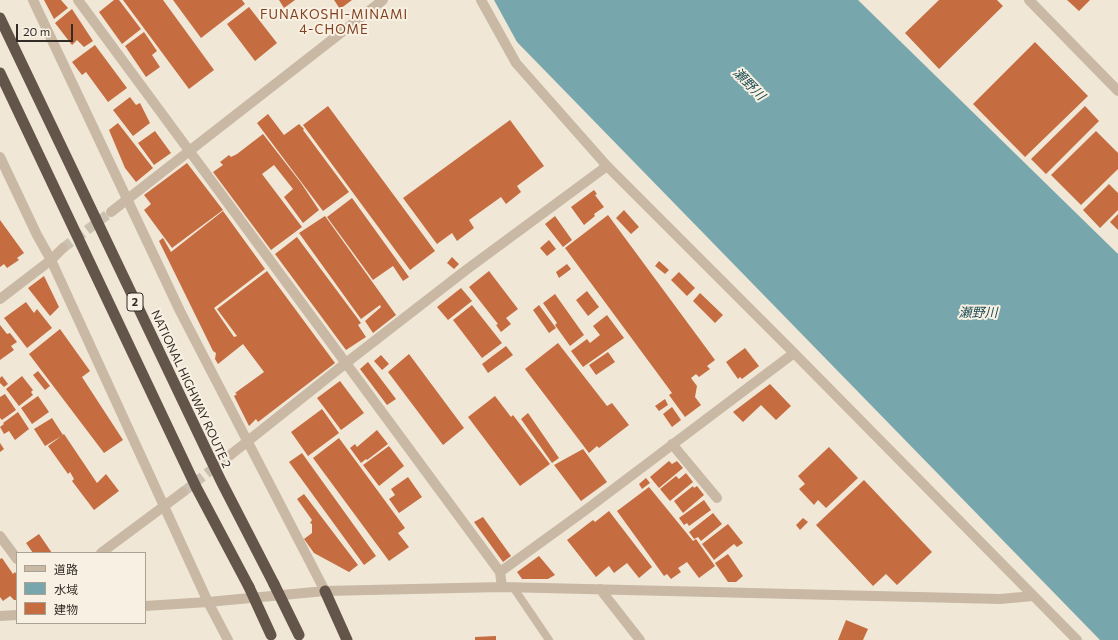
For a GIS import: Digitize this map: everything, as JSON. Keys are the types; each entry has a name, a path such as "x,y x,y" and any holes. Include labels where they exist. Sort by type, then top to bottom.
{"highway":[{"name":"NATIONAL HIGHWAY ROUTE 2","path":"0,18 221,481 300,638"},
{"name":"2","path":"0,73 196,487 249,587 272,638"},
{"path":"325,591 347,640"}],"street":[{"path":"33,0 180,311 325,591"},
{"path":"78,0 500,572 502,587"},
{"path":"111,212 383,0"},
{"path":"481,0 516,63 607,166 1077,640"},
{"path":"1028,0 1118,92"},
{"path":"0,157 37,236 51,260 163,507 208,602 228,640"},
{"path":"229,456 466,270 607,166"},
{"path":"0,299 51,260 62,248"},
{"path":"500,572 587,509 794,353"},
{"path":"672,444 717,498"},
{"path":"102,552 183,492"},
{"path":"0,536 16,557"},
{"path":"146,606 208,602 325,591 502,587 1000,599 1033,596"},
{"path":"600,589 640,640"},
{"path":"0,616 16,615"}],"lane":[{"path":"513,587 549,640"}],"water":[{"name":"瀬野川","path":"494,0 858,0 1118,254 1118,640 1100,640 517,42"}],"building":[{"path":"44,0 61,0 68,8 54,19"},
{"path":"114,0 119,0 141,29 122,44 99,12"},
{"path":"123,0 163,0 214,70 189,89"},
{"path":"173,0 242,0 245,4 201,38"},
{"path":"279,0 295,0 284,8"},
{"path":"334,0 352,0 340,9"},
{"path":"939,0 997,0 1003,6 939,69 905,33"},
{"path":"1067,0 1090,0 1079,11"},
{"path":"249,7 277,43 255,61 227,24"},
{"path":"72,9 93,41 84,47 77,40 72,45 55,23"},
{"path":"144,32 157,51 152,55 160,67 146,77 125,46"},
{"path":"1035,42 1088,96 1025,157 973,104"},
{"path":"95,45 127,88 108,102 86,72 82,75 72,62"},
{"path":"130,97 136,105 140,103 150,123 133,136 113,110"},
{"path":"328,106 435,251 410,270 303,125"},
{"path":"1085,106 1099,121 1046,174 1031,159"},
{"path":"268,114 284,135 299,124 349,192 323,211 257,123"},
{"path":"510,120 544,166 517,186 521,192 506,204 501,197 469,220 474,228 457,241 452,233 437,244 403,198"},
{"path":"118,123 153,168 136,182 125,168 109,130"},
{"path":"155,131 171,153 154,165 138,143"},
{"path":"1096,131 1118,153 1118,169 1081,205 1051,175"},
{"path":"263,134 301,183 319,210 303,223 284,197 293,189 274,165 262,174 302,227 271,250 213,172 223,165 220,162 229,155 231,157 237,154"},
{"path":"187,163 223,210 172,248 144,210 151,204 144,195"},
{"path":"1109,184 1118,193 1118,210 1100,228 1083,210"},
{"path":"594,190 597,194 595,195 604,207 594,214 595,216 584,225 571,207"},
{"path":"352,198 409,277 403,281 393,266 373,280 327,217"},
{"path":"624,210 639,227 631,234 616,218"},
{"path":"223,211 265,269 214,308 234,337 237,336 217,309 267,271 335,363 258,422 256,419 249,426 234,396 237,394 235,393 264,372 243,344 218,364 215,359 216,353 213,351 159,241 163,238 171,252"},
{"path":"1118,214 1118,230 1110,222"},
{"path":"608,215 715,360 707,366 710,369 699,377 696,374 691,378 697,386 695,397 701,405 685,417 669,395 672,393 565,248"},
{"path":"325,216 396,315 373,333 365,321 381,307 380,305 361,319 299,233"},
{"path":"555,216 572,240 563,247 545,224"},
{"path":"0,220 24,253 17,258 19,260 7,268 4,264 0,267"},
{"path":"297,237 361,323 358,325 366,337 346,350 275,254"},
{"path":"549,240 556,249 547,256 540,248"},
{"path":"452,257 459,264 454,269 447,263"},
{"path":"659,261 669,270 665,274 655,266"},
{"path":"567,264 571,269 559,278 556,272"},
{"path":"489,271 518,309 506,318 511,324 501,332 496,325 498,324 469,287"},
{"path":"679,272 695,288 687,296 671,280"},
{"path":"44,276 59,307 50,316 28,288"},
{"path":"461,288 472,301 448,320 437,307"},
{"path":"587,291 599,307 588,316 576,300"},
{"path":"700,293 723,315 715,323 693,301"},
{"path":"555,294 584,335 570,346 555,325 557,323 543,303"},
{"path":"26,302 34,313 37,309 52,328 27,348 4,318"},
{"path":"472,305 502,343 482,358 453,320"},
{"path":"539,305 556,328 549,333 533,310"},
{"path":"607,315 624,338 583,367 571,351 587,339 590,343 600,335 593,326"},
{"path":"0,325 7,334 10,333 17,342 11,346 14,350 0,360"},
{"path":"60,329 90,371 82,377 123,440 104,453 29,354"},
{"path":"558,343 607,406 612,403 629,425 599,448 597,446 589,453 525,369"},
{"path":"506,346 513,355 488,373 482,364"},
{"path":"745,348 759,366 742,379 740,377 738,379 726,362"},
{"path":"608,352 615,362 596,375 589,365"},
{"path":"409,354 464,428 443,445 388,372"},
{"path":"381,355 389,364 382,370 374,361"},
{"path":"368,362 396,399 387,405 360,369"},
{"path":"38,371 50,386 45,390 33,375"},
{"path":"2,376 8,384 4,387 0,383 0,378"},
{"path":"22,376 33,390 31,392 33,395 19,406 6,389"},
{"path":"340,381 364,413 341,430 317,398"},
{"path":"770,384 791,406 776,420 761,405 743,422 733,412"},
{"path":"5,394 16,410 2,420 0,418 0,397"},
{"path":"38,396 49,412 32,424 21,408"},
{"path":"495,396 511,417 513,415 550,464 520,486 468,417"},
{"path":"665,399 668,405 659,411 655,406"},
{"path":"672,407 681,420 672,427 663,414"},
{"path":"322,409 339,433 308,456 291,432"},
{"path":"18,412 29,429 15,440 9,431 4,434 0,427"},
{"path":"528,413 559,458 552,463 521,419"},
{"path":"52,418 63,435 45,446 34,429"},
{"path":"377,430 388,444 361,463 350,448 355,444 357,447"},
{"path":"64,434 97,483 106,474 119,491 94,510 72,481 74,479 70,472 68,474 48,446"},
{"path":"339,438 405,528 398,533 409,547 389,561 313,458"},
{"path":"0,443 4,449 0,452"},
{"path":"389,446 404,466 379,486 363,465"},
{"path":"829,447 858,478 826,508 818,500 814,505 799,489 805,484 798,476"},
{"path":"583,449 607,482 581,501 554,465"},
{"path":"302,453 376,556 364,565 289,462"},
{"path":"669,461 672,464 677,461 683,468 659,488 650,477"},
{"path":"686,473 693,482 670,501 660,489 676,476 679,479"},
{"path":"408,477 422,497 399,513 389,499 395,495 391,489"},
{"path":"646,478 650,483 642,489 639,484"},
{"path":"864,480 932,552 897,585 886,574 873,586 816,525"},
{"path":"693,486 694,488 697,486 704,495 683,513 674,501"},
{"path":"649,487 693,541 696,539 715,566 699,578 687,562 678,568 681,572 671,579 667,574 664,576 617,511"},
{"path":"304,494 358,565 349,572 314,553 304,539 312,533 312,524 310,523 312,520 297,499"},
{"path":"704,500 711,510 689,526 687,523 684,525 679,518"},
{"path":"609,511 652,567 639,578 627,563 614,573 609,566 596,577 567,540 593,520 595,522"},
{"path":"713,513 722,524 701,541 698,537 694,539 689,532"},
{"path":"483,517 511,556 503,562 474,522"},
{"path":"803,518 808,522 800,530 796,525"},
{"path":"728,524 743,543 737,547 734,544 714,560 702,544"},
{"path":"39,534 51,552 32,552 26,543"},
{"path":"728,554 743,576 736,582 728,582 715,563"},
{"path":"539,556 555,575 548,579 522,579 517,572"},
{"path":"2,558 13,574 15,572 16,574 16,600 10,596 3,601 0,597 0,559"},
{"path":"846,620 868,629 863,640 838,640"},
{"path":"496,636 496,640 475,640 475,637"}],"tunnel":[{"path":"63,248 111,212"},
{"path":"183,492 229,456"}],"district":[{"name":"FUNAKOSHI-MINAMI 4-CHOME","path":"334,22"}]}
